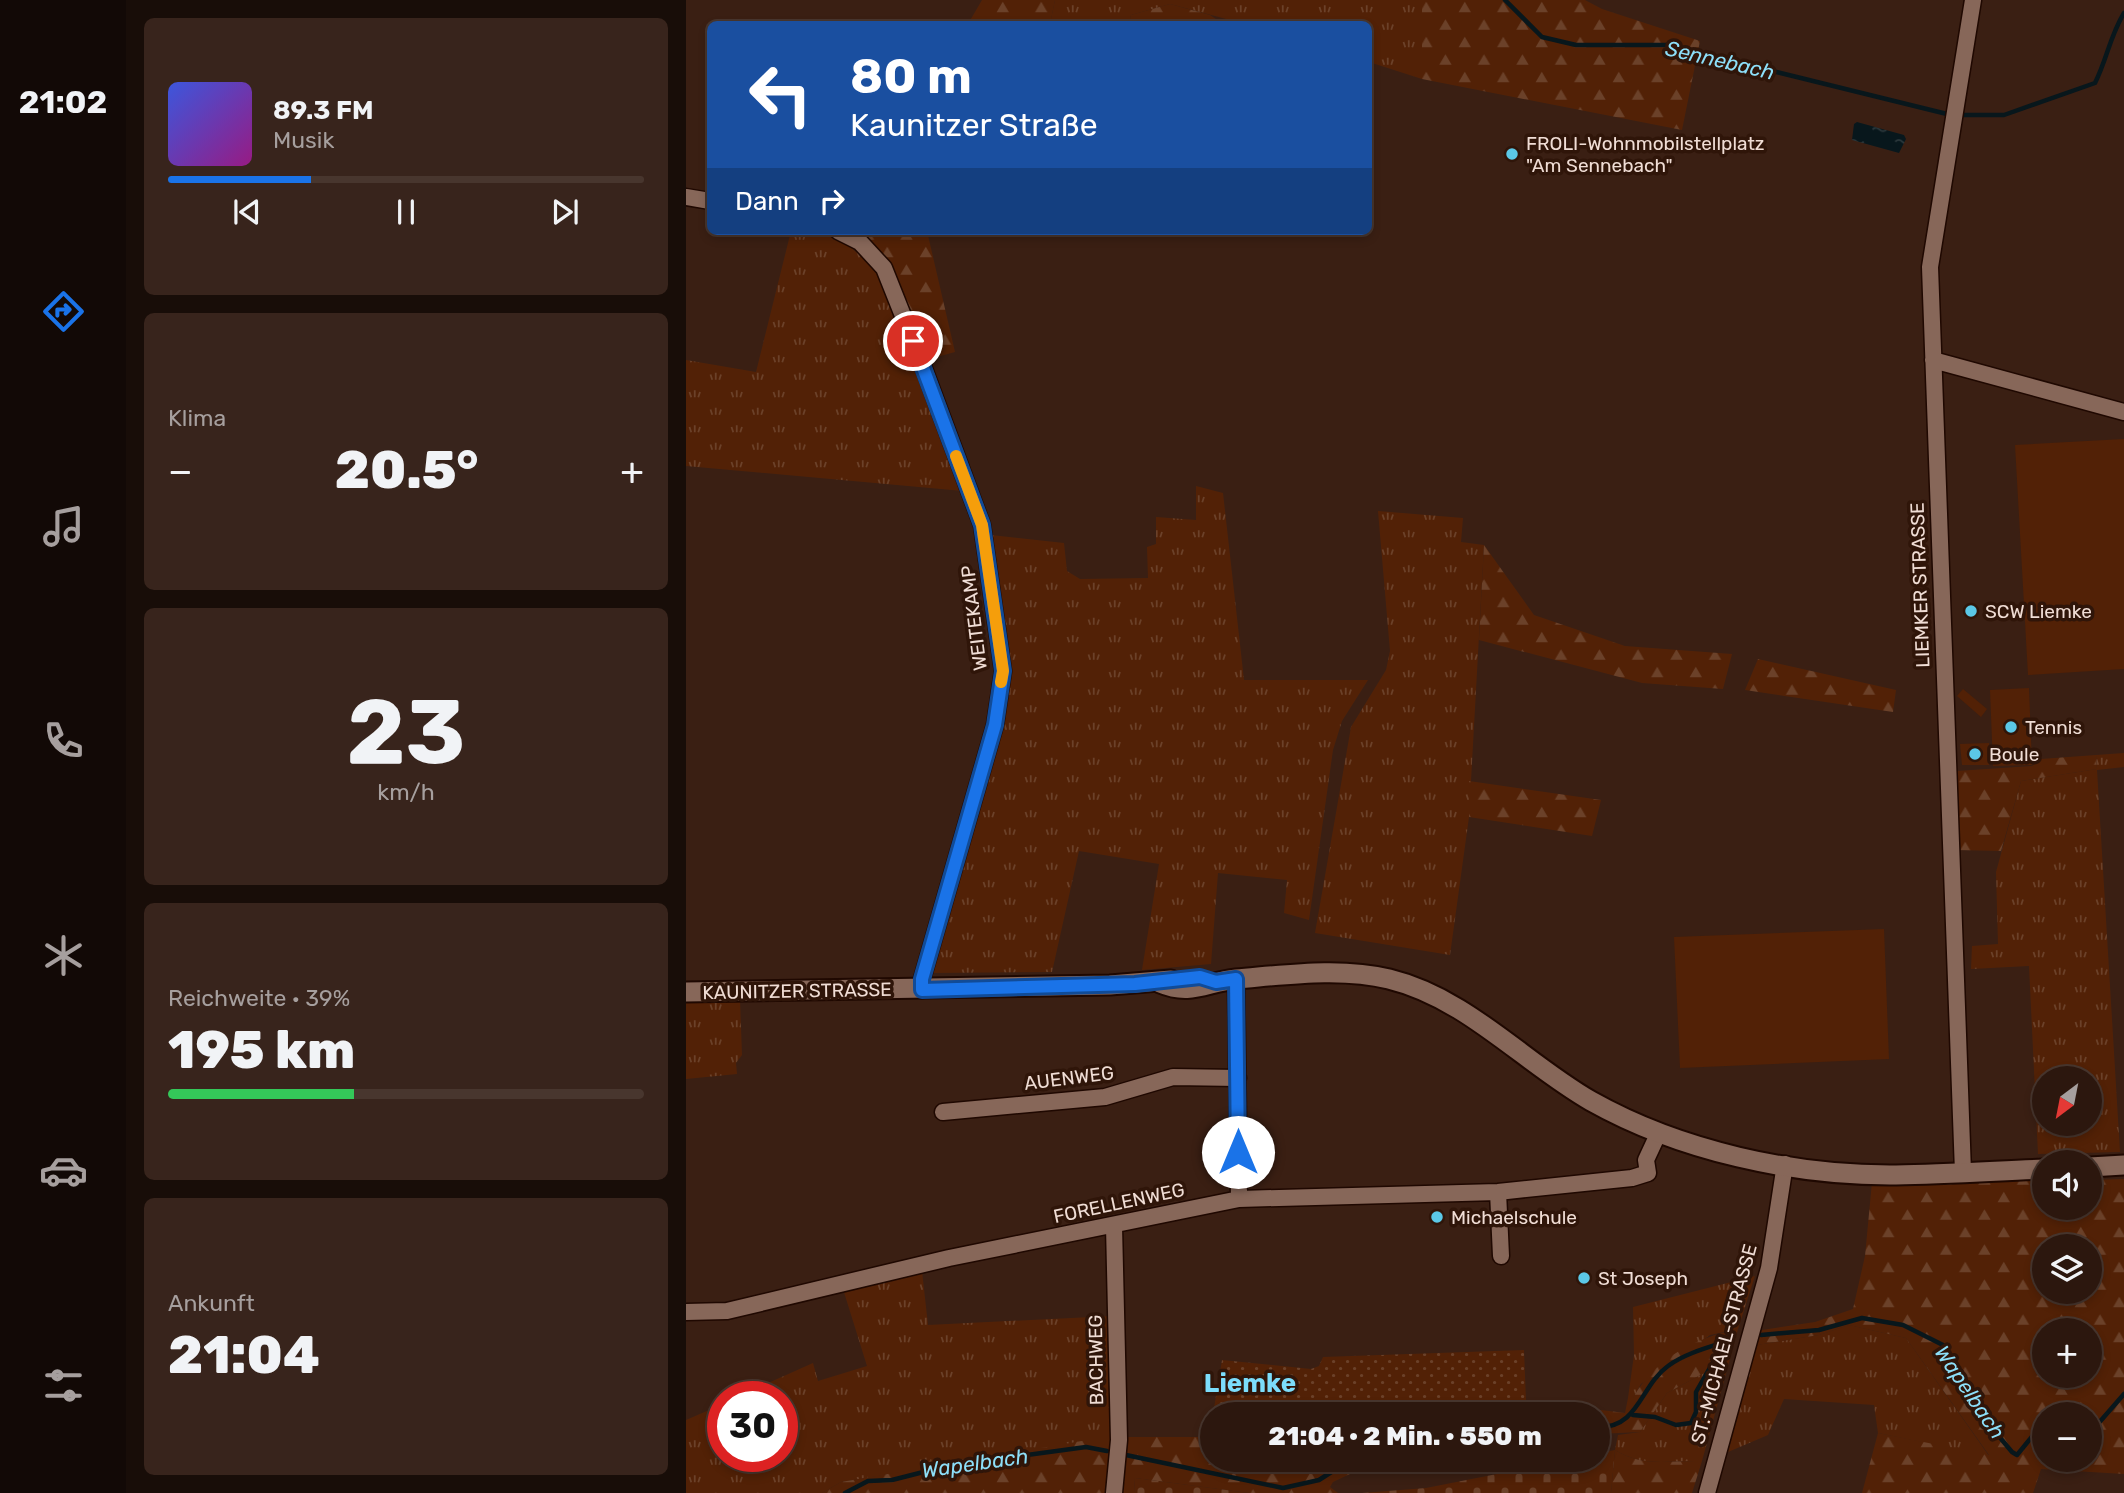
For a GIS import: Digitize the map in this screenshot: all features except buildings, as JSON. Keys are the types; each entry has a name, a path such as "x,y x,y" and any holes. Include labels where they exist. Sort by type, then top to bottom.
{"street":[{"name":"LIEMKER STRASSE","path":"1963,1172 1931,246 1973,0"},
{"path":"686,197 707,200"},
{"name":"WEITEKAMP","path":"846,235 860,242 884,268 982,525 1003,671 995,725 922,979 922,990"},
{"path":"1933,360 2124,412"},
{"name":"KAUNITZER STRASSE","path":"686,992 922,990 1160,983 1200,977 1216,982 1347,974 1388,979 1431,993 1462,1011 1559,1082 1606,1109 1658,1132 1716,1150 1785,1164 1883,1174 2032,1169"},
{"path":"1236,979 1239,1199"},
{"name":"AUENWEG","path":"943,1112 1105,1097 1173,1077 1238,1078"},
{"name":"FORELLENWEG","path":"686,1312 727,1311 949,1258 1239,1199 1499,1192 1648,1173 1646,1160 1658,1132"},
{"name":"ST.-MICHAEL-STRASSE","path":"1707,1493 1769,1268 1785,1164"},
{"path":"2102,1166 2124,1165"},
{"path":"1499,1192 1501,1256"},
{"name":"BACHWEG","path":"1114,1226 1119,1440 1114,1493"}],"green space":[{"path":"982,0 1055,0 1051,21 970,21"},
{"path":"1055,0 1422,0 1422,79 1372,63 1372,21 1234,21 1170,4 1131,15 1130,21 1051,21"},
{"path":"1422,0 1585,0 1602,9 1700,41 1682,130 1422,79"},
{"path":"1170,4 1210,15 1219,21 1130,21 1131,15"},
{"path":"790,235 826,235 849,246 877,274 963,491 686,466 686,360 756,372"},
{"path":"863,235 928,235 955,352 926,360 890,266"},
{"path":"2124,439 2124,669 2028,675 2015,445"},
{"path":"1196,486 1223,493 1244,680 1368,680 1342,721 1333,750 1309,920 1284,913 1287,880 1218,873 1211,964 1142,970 1159,864 1079,851 1052,972 929,973 1000,728 991,535 1064,543 1067,571 1080,579 1148,578 1147,547 1156,544 1156,517 1196,520"},
{"path":"1378,511 1463,518 1461,542 1484,545 1469,817 1450,955 1315,933 1351,727 1386,670 1390,651"},
{"path":"1484,545 1534,615 1625,646 1732,654 1723,689 1642,683 1479,640"},
{"path":"1758,659 1896,690 1893,712 1745,690"},
{"name":"Tennis","path":"2029,688 2032,765 1993,766 1990,690"},
{"name":"Boule","path":"1963,689 1987,709 1981,717 1957,696"},
{"name":"Boule","path":"1989,743 1989,765 1962,765 1960,744"},
{"path":"2124,753 2124,767 2097,770 2120,1152 2038,1150 2037,1136 2102,1136 2102,1066 2034,1066 2029,966 1971,969 1972,946 1998,944 1996,872 2021,781 2097,769 2096,755"},
{"path":"2096,755 2097,769 2021,781 2001,851 1956,850 1957,771 2032,766 2041,759"},
{"path":"1469,781 1601,800 1592,836 1469,817"},
{"path":"1884,929 1889,1059 1680,1068 1674,937"},
{"path":"686,999 740,1000 742,1055 736,1063 737,1074 686,1079"},
{"path":"2124,1179 2124,1474 2091,1472 2102,1472 2102,1402 2032,1402 2032,1472 2040,1472 2033,1493 1862,1493 1878,1433 1989,1455 1906,1338 1849,1325 1819,1335 1757,1345 1762,1330 1815,1322 1853,1309 1865,1256 1872,1182 2032,1181 2032,1220 2102,1220 2102,1180"},
{"path":"922,1271 928,1325 1112,1316 1113,1437 841,1482 822,1493 686,1493 686,1420 707,1411 707,1472 798,1472 798,1381 773,1381 813,1363 818,1381 867,1366 843,1289"},
{"path":"1755,1276 1738,1329 1710,1335 1641,1384 1633,1398 1628,1398 1634,1355 1633,1307"},
{"path":"1849,1325 1906,1338 1989,1456 1878,1433 1874,1405 1784,1399 1768,1435 1728,1452 1757,1345 1819,1335"},
{"path":"1738,1329 1730,1359 1667,1393 1640,1432 1610,1433 1610,1411 1625,1413 1628,1398 1633,1398 1642,1384 1665,1361 1692,1344"},
{"path":"1524,1350 1526,1401 1215,1402 1222,1360 1311,1369 1319,1366 1323,1357"},
{"path":"1730,1359 1702,1461 1647,1461 1615,1450 1618,1435 1640,1432 1667,1393"},
{"path":"1105,1437 1200,1437 1200,1472 1354,1472 1333,1482 1330,1487 1338,1493 1249,1493 1135,1478 1134,1493 822,1493 841,1482"},
{"path":"1615,1450 1647,1461 1702,1461 1692,1493 1611,1493"},
{"path":"1615,1450 1611,1493 1362,1493 1426,1488 1507,1472 1610,1472 1610,1451"},
{"path":"1135,1478 1249,1493 1134,1493"}],"water":[{"path":"1857,122 1904,135 1906,139 1899,153 1852,140 1854,124"}],"waterway":[{"name":"Sennebach","path":"1505,0 1542,37 1576,45 1667,45 1947,114"},
{"name":"Sennebach","path":"1962,115 2004,115 2095,83 2124,13"},
{"name":"Wapelbach","path":"1761,1335 1819,1330 1862,1318 1903,1325 1943,1345 1946,1364 1966,1381 1982,1416 2012,1452 2017,1455 2032,1437"},
{"name":"Wapelbach","path":"1610,1425 1622,1421 1631,1413 1651,1384 1668,1366 1695,1352 1725,1342"},
{"path":"1633,1415 1655,1417 1676,1425 1691,1423 1696,1412 1696,1392 1724,1343"},
{"name":"Wapelbach","path":"2102,1419 2124,1394"},
{"name":"Wapelbach","path":"845,1493 868,1481 892,1480 947,1466 1086,1447 1107,1451"},
{"name":"Wapelbach","path":"1126,1455 1200,1471"},
{"name":"Wapelbach","path":"1207,1472 1283,1488 1319,1480 1331,1472"}],"slow traffic":[{"path":"956,456 982,525 995,602 1003,671 1001,682"}],"place":[{"name":"FROLI-Wohnmobilstellplatz \"Am Sennebach\"","path":"1512,154"},
{"name":"SCW Liemke","path":"1971,611"},
{"name":"Tennis","path":"2011,727"},
{"name":"Boule","path":"1975,754"},
{"name":"Michaelschule","path":"1437,1217"},
{"name":"St Joseph","path":"1584,1278"}],"district":[{"name":"Liemke","path":"1250,1383"}],"route":[{"path":"913,341 982,525 992,579 1003,671 995,725 922,979 922,990 1160,983 1200,977 1216,982 1236,979 1239,1046 1238,1152"}]}
